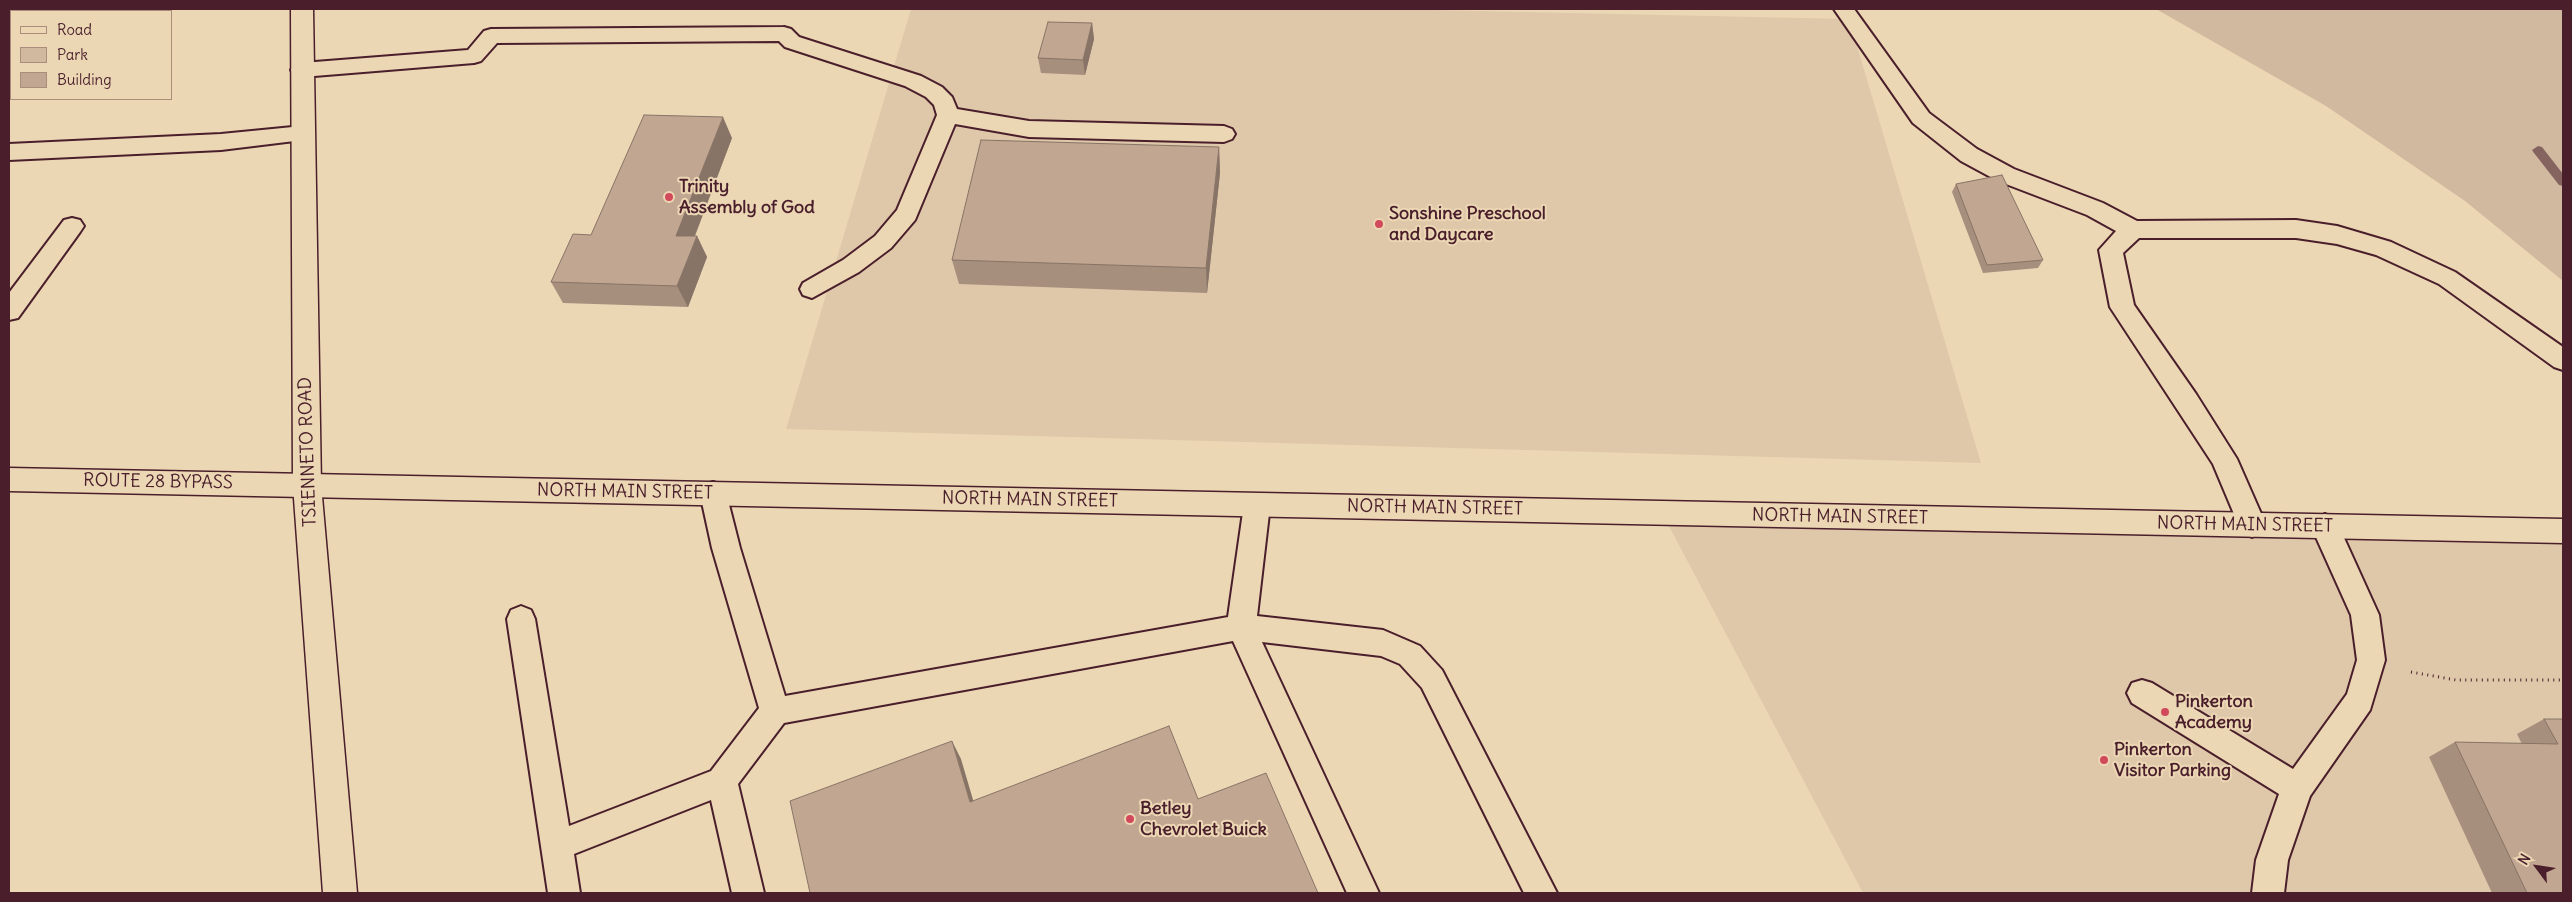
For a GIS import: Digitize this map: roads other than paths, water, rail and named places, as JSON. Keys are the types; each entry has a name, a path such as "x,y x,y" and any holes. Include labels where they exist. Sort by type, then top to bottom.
{"main road":[{"name":"TSIENNETO ROAD","path":"302,9 307,485 340,893"},
{"name":"ROUTE 28 BYPASS","path":"9,479 307,485"},
{"name":"NORTH MAIN STREET","path":"307,485 2563,531"}],"lane":[{"path":"1844,9 1921,118 1969,155 2006,174 2094,209 2133,230 2296,229 2338,235 2383,248 2448,278 2563,360"},
{"path":"302,70 474,56 490,36 784,34 792,42 914,81 934,92 944,102 948,116 907,214 883,242 851,266 812,288"},
{"path":"948,116 1029,129 1224,134"},
{"path":"9,152 221,142 302,134"},
{"path":"9,311 72,226"},
{"path":"2133,230 2111,250 2122,307 2187,401 2224,459 2252,525"},
{"path":"713,493 726,548 775,711"},
{"path":"1257,505 1241,627 1363,893"},
{"path":"2268,893 2272,860 2297,788 2360,700 2371,660 2365,615 2325,526"},
{"path":"521,619 564,893"},
{"path":"556,846 722,781 775,711 1241,627 1383,643 1410,655 1432,679 1541,893"},
{"path":"2142,693 2297,788"},
{"path":"722,781 748,893"}],"waterway":[{"path":"2538,150 2563,182"}],"place":[{"name":"Trinity Assembly of God","path":"669,197"},
{"name":"Sonshine Preschool and Daycare","path":"1379,224"},
{"name":"Pinkerton Academy","path":"2165,712"},
{"name":"Pinkerton Visitor Parking","path":"2104,760"},
{"name":"Betley Chevrolet Buick","path":"1130,819"}]}
